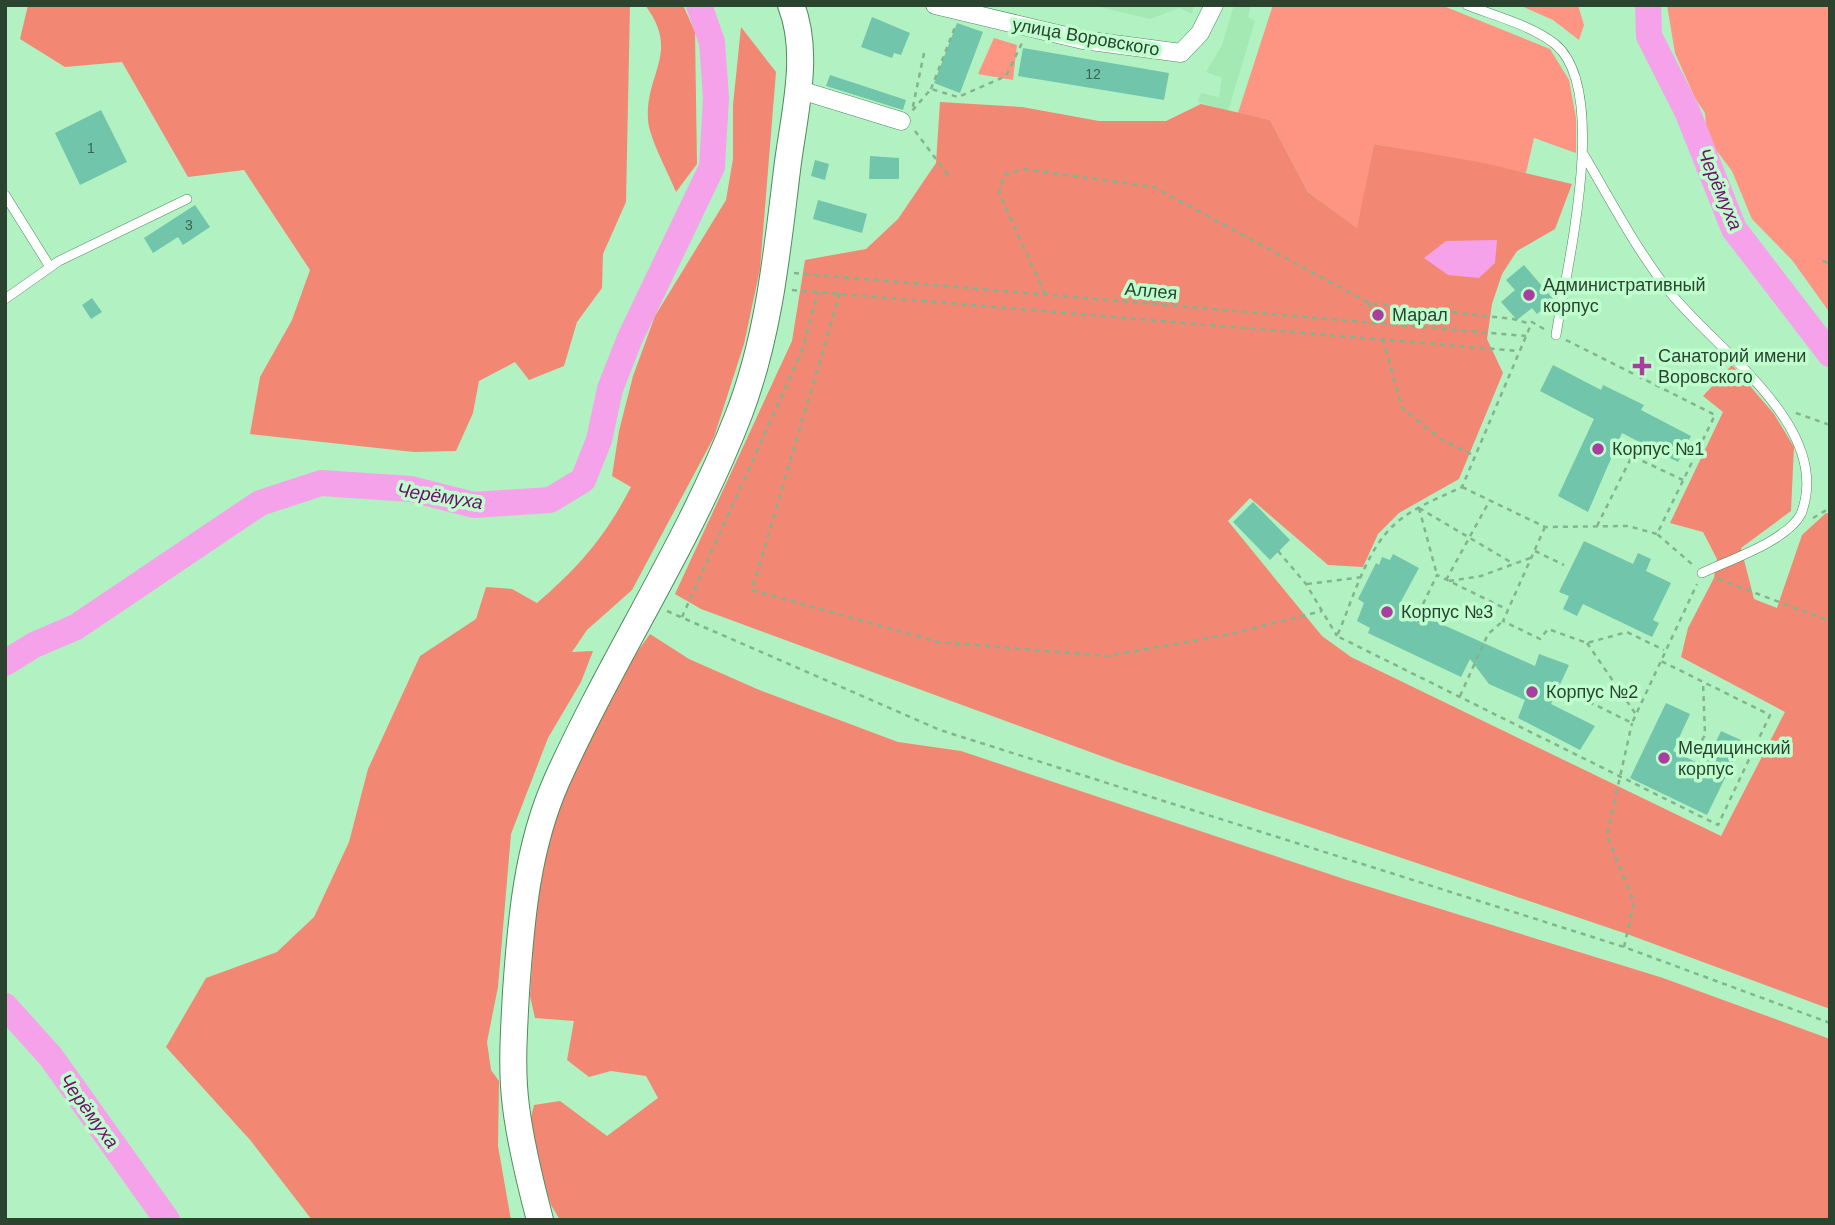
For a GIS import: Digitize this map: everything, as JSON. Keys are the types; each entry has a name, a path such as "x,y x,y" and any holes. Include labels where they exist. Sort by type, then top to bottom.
{"main road":[{"path":"540,1220 525,1163 515,1105 513,1049 521,917 535,845 556,782 707,486 740,413 762,339 773,279 797,89 800,45 791,5"}],"street":[{"name":"улица Воровского","path":"935,5 1028,29 1181,53 1200,33 1214,5"},
{"path":"797,89 909,120"}],"lane":[{"path":"1467,5 1536,33 1556,45 1573,72 1583,114 1584,155 1556,335"},
{"path":"1584,155 1631,235 1670,292 1786,410 1805,448 1809,484 1801,514 1783,534 1702,573"},
{"path":"5,195 50,267"},
{"path":"5,299 50,267 187,199"}],"path":[{"path":"909,120 931,89 961,11"},
{"path":"931,89 958,97 1006,76 1028,29"},
{"path":"923,53 909,120 948,175"},
{"path":"1045,294 999,193 1004,175 1023,169 1154,187 1369,303 1513,319 1531,324 1715,415 1657,534"},
{"path":"1824,261 1830,264"},
{"name":"Аллея","path":"773,279 818,292 1520,351"},
{"name":"Аллея","path":"773,279 1045,294 1526,336"},
{"path":"682,617 803,351 818,292"},
{"path":"839,293 752,590 938,642 1108,656 1231,634 1322,611"},
{"path":"1369,303 1373,322"},
{"path":"1390,305 1394,324"},
{"path":"1337,636 1379,541 1396,523 1419,508 1462,487 1531,324"},
{"path":"1383,339 1402,408 1441,439 1475,456"},
{"path":"1786,410 1830,425"},
{"path":"1597,526 1632,456 1683,480"},
{"path":"1462,487 1545,527 1628,526 1657,534 1702,573 1830,621"},
{"path":"1448,581 1490,500"},
{"path":"1419,508 1471,536 1514,564"},
{"path":"1419,508 1437,575 1423,604"},
{"path":"1801,514 1815,519 1830,508"},
{"path":"1459,696 1488,634 1503,621 1545,527"},
{"path":"1278,551 1306,584 1337,636 1718,825 1770,715 1661,661"},
{"path":"1535,551 1564,565"},
{"path":"1448,581 1481,576 1532,558"},
{"path":"1624,947 1634,903 1607,835 1618,776 1632,723 1702,573"},
{"path":"1437,575 1508,610"},
{"path":"1306,584 1363,577"},
{"path":"648,603 940,730 1624,947 1830,1023"},
{"path":"1503,621 1540,639 1548,629 1587,643 1627,632 1665,651"},
{"path":"1587,643 1636,714"},
{"path":"1697,749 1705,735 1703,682"},
{"path":"1571,693 1632,723"}],"shaded area":[{"path":"28,5 630,5 626,202 603,254 602,288 577,322 564,366 529,380 515,362 479,381 473,413 456,451 414,452 250,434 260,377 292,320 310,270 244,170 188,177 122,62 65,67 20,39"},
{"path":"645,5 683,5 695,32 697,164 676,192 649,128 648,103 661,50 660,36"},
{"path":"1092,5 1194,5 1192,14 1179,8 1150,19"},
{"path":"1234,5 1251,5 1248,17 1255,21 1228,111 1198,102 1201,93 1219,97 1222,78 1206,72 1222,45"},
{"path":"1273,5 1441,5 1550,49 1569,80 1576,118 1576,153 1534,138 1526,173 1374,144 1358,229 1308,192 1270,120 1238,113"},
{"path":"1519,5 1578,5 1584,25 1579,40 1553,20"},
{"path":"1667,5 1830,5 1830,313 1792,260 1752,219 1732,171 1707,138 1705,113 1695,98 1675,53"},
{"path":"741,27 776,72 760,269 744,344 714,437 632,590 587,630 572,652 593,651 581,682 548,738 511,834 498,987 487,1042 491,1070 499,1081 498,1146 511,1220 312,1220 251,1141 166,1047 206,978 277,952 314,917 349,842 368,769 420,656 476,619 486,587 512,589 537,603 566,577 590,550 621,505 631,487 612,476 619,431 633,376 655,316 726,200 733,159 733,105"},
{"path":"994,38 1017,45 1013,80 978,74"},
{"path":"940,102 1022,107 1099,121 1166,121 1201,104 1270,120 1308,192 1357,228 1374,144 1479,162 1572,184 1555,229 1517,251 1502,274 1492,304 1487,339 1503,373 1459,479 1399,513 1378,534 1363,567 1328,565 1250,498 1228,521 1322,636 1351,657 1721,836 1785,712 1681,657 1688,628 1714,578 1717,559 1703,532 1670,523 1723,412 1703,396 1732,365 1774,414 1794,447 1791,511 1741,548 1754,599 1777,608 1802,535 1826,513 1830,514 1830,1009 1627,934 1123,764 701,609 675,594 792,341 805,260 866,249 898,219 936,163"},
{"path":"1497,240 1495,263 1479,278 1448,275 1424,258 1446,241"},
{"path":"650,634 689,659 757,689 898,742 961,751 1347,880 1663,978 1830,1039 1830,1220 560,1220 551,1205 528,1130 534,1105 560,1101 607,1136 658,1098 646,1076 611,1071 589,1077 567,1060 574,1021 535,1018 530,996 537,889 560,798 609,691"}],"building":[{"path":"872,17 910,33 901,55 894,53 892,58 861,47"},
{"path":"957,23 983,32 960,93 934,83"},
{"path":"1023,48 1169,73 1164,100 1018,76"},
{"path":"830,75 906,100 903,110 826,86"},
{"path":"101,110 127,162 80,185 55,133"},
{"path":"870,156 899,158 899,179 869,179"},
{"path":"815,160 829,164 825,180 811,176"},
{"path":"818,200 867,214 862,233 813,219"},
{"path":"195,205 210,227 183,245 178,237 153,253 144,238"},
{"name":"Административный корпус","path":"1524,265 1554,300 1537,314 1532,308 1517,320 1501,302 1515,290 1506,280"},
{"path":"92,298 102,312 91,319 82,305"},
{"name":"Корпус №1","path":"1553,365 1601,390 1603,385 1644,405 1641,410 1691,436 1678,462 1622,433 1588,512 1558,496 1594,419 1540,391"},
{"path":"1253,502 1290,540 1270,560 1233,522"},
{"path":"1584,541 1633,564 1638,553 1651,559 1646,571 1671,583 1653,620 1659,623 1652,637 1583,604 1577,616 1563,609 1569,596 1559,592"},
{"path":"1393,554 1419,568 1399,605 1535,666 1539,654 1569,665 1551,704 1595,726 1580,750 1518,718 1525,700 1489,684 1470,659 1461,677 1368,633 1370,628 1357,621 1364,603 1358,599 1376,563 1379,565 1382,557 1390,560"},
{"name":"Медицинский корпус","path":"1666,703 1690,714 1673,751 1704,766 1721,731 1743,741 1707,815 1630,778"}],"waterway":[{"name":"Черёмуха","path":"5,663 34,645 76,627 260,503 321,483 411,489 474,505 550,500 583,480 599,440 610,389 630,338 712,167 716,98 712,42 699,5"},
{"name":"Черёмуха","path":"1648,5 1649,36 1687,111 1734,229 1830,354"},
{"name":"Черёмуха","path":"5,1006 51,1057 167,1220"}],"place":[{"name":"Административный корпус","path":"1529,295"},
{"name":"Марал","path":"1378,315"},
{"name":"Санаторий имени Воровского","path":"1642,366"},
{"name":"Корпус №1","path":"1598,449"},
{"name":"Корпус №3","path":"1387,612"},
{"name":"Корпус №2","path":"1532,692"},
{"name":"Медицинский корпус","path":"1664,758"}]}
